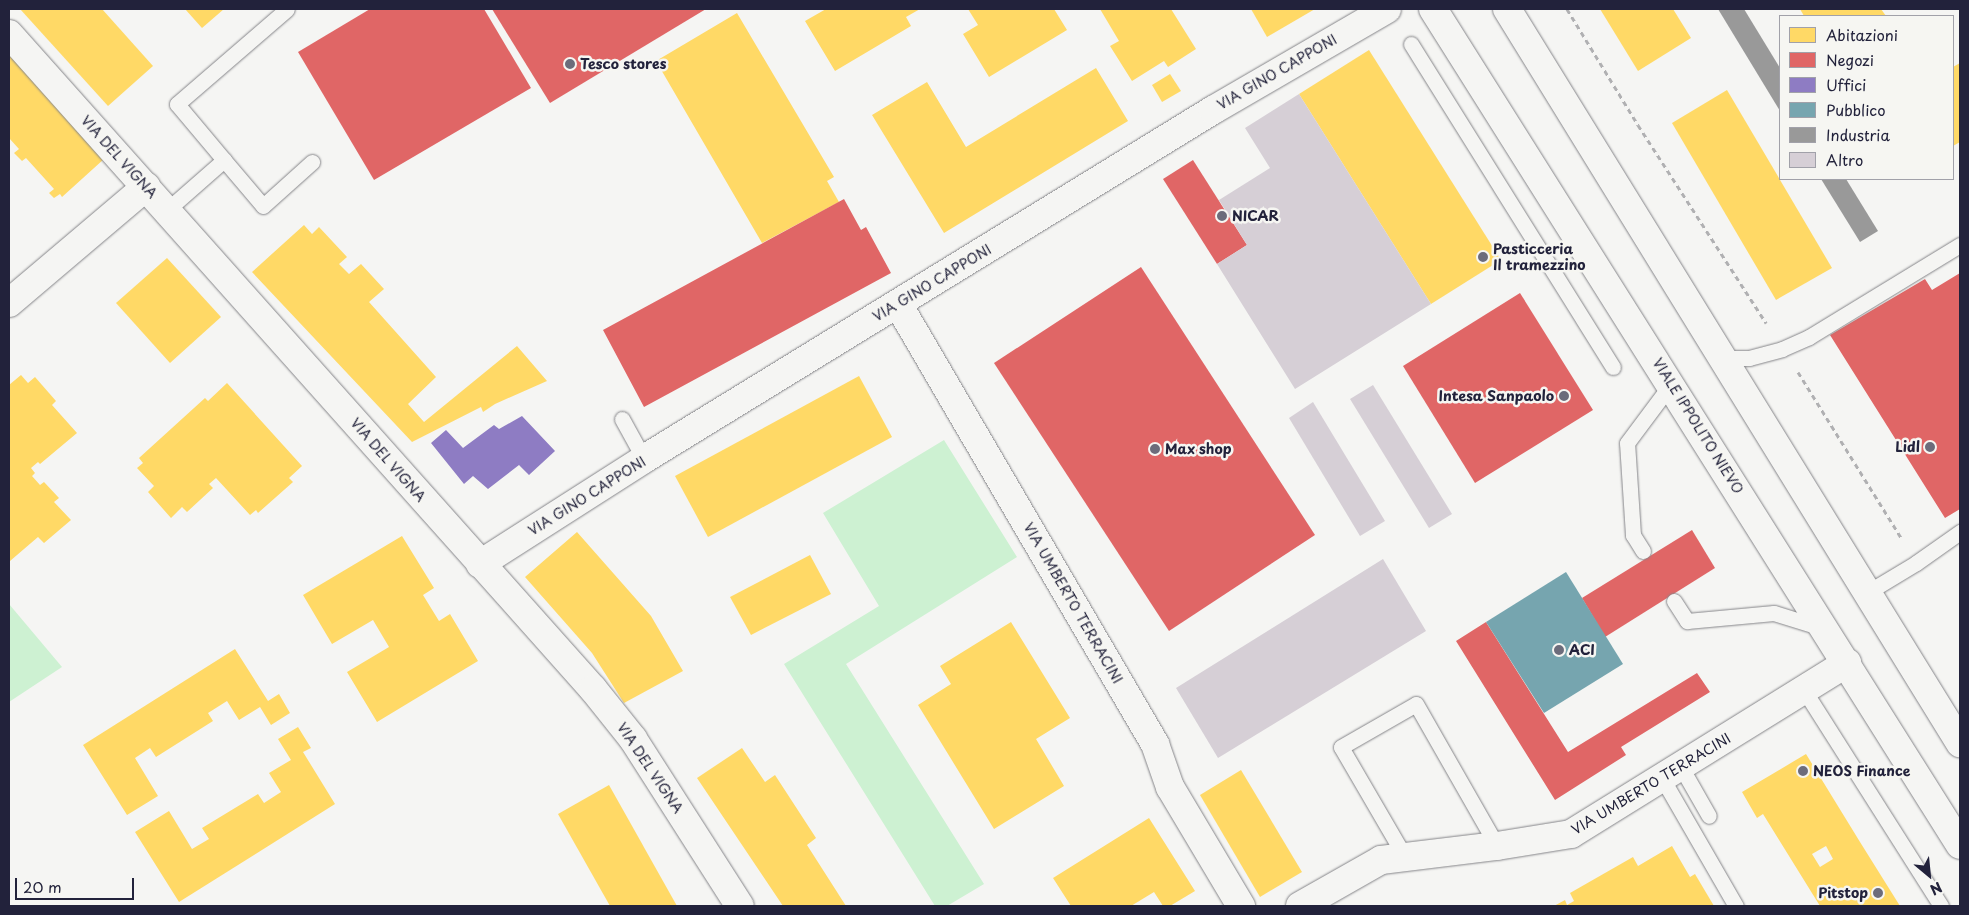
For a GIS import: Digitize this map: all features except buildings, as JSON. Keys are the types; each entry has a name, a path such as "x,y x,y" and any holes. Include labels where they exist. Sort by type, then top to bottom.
{"street":[{"name":"VIA GINO CAPPONI","path":"480,564 644,459 1213,110 1387,9"},
{"name":"VIALE IPPOLITO NIEVO","path":"1433,9 1826,629 1960,845"},
{"path":"1507,9 1960,743"},
{"name":"VIA DEL VIGNA","path":"9,34 593,689 633,739 740,906"},
{"path":"10,299 146,186"},
{"name":"VIA UMBERTO TERRACINI","path":"898,304 1151,737 1170,787 1241,906"},
{"name":"VIA UMBERTO TERRACINI","path":"1300,906 1381,860 1497,846 1570,834 1847,663"}],"lane":[{"path":"287,9 177,104 263,206 312,162"},
{"path":"1410,44 1613,367"},
{"path":"167,210 224,160"},
{"path":"1722,358 1750,358 1782,349 1809,337 1960,245"},
{"path":"1643,551 1633,535 1627,443 1671,384"},
{"path":"622,419 644,459"},
{"path":"1868,592 1916,563 1960,532"},
{"path":"1674,601 1687,621 1774,613 1826,629"},
{"path":"1804,690 1941,906"},
{"path":"1405,857 1341,747 1416,704 1497,846"},
{"path":"1672,772 1709,816"},
{"path":"1672,772 1736,906"}],"path":[{"path":"1567,9 1638,125 1768,326"},
{"path":"1810,391 1889,518"}],"green space":[{"path":"944,440 1017,557 846,664 984,884 947,906 935,906 784,664 879,606 823,513"},
{"path":"9,604 62,667 9,702"}],"place":[{"name":"Tesco stores","path":"570,64"},
{"name":"NICAR","path":"1222,216"},
{"name":"Pasticceria Il tramezzino","path":"1483,257"},
{"name":"Intesa Sanpaolo","path":"1564,396"},
{"name":"Lidl","path":"1930,447"},
{"name":"Max shop","path":"1155,449"},
{"name":"ACI","path":"1559,650"},
{"name":"NEOS Finance","path":"1803,771"},
{"name":"Pitstop","path":"1878,893"}]}
